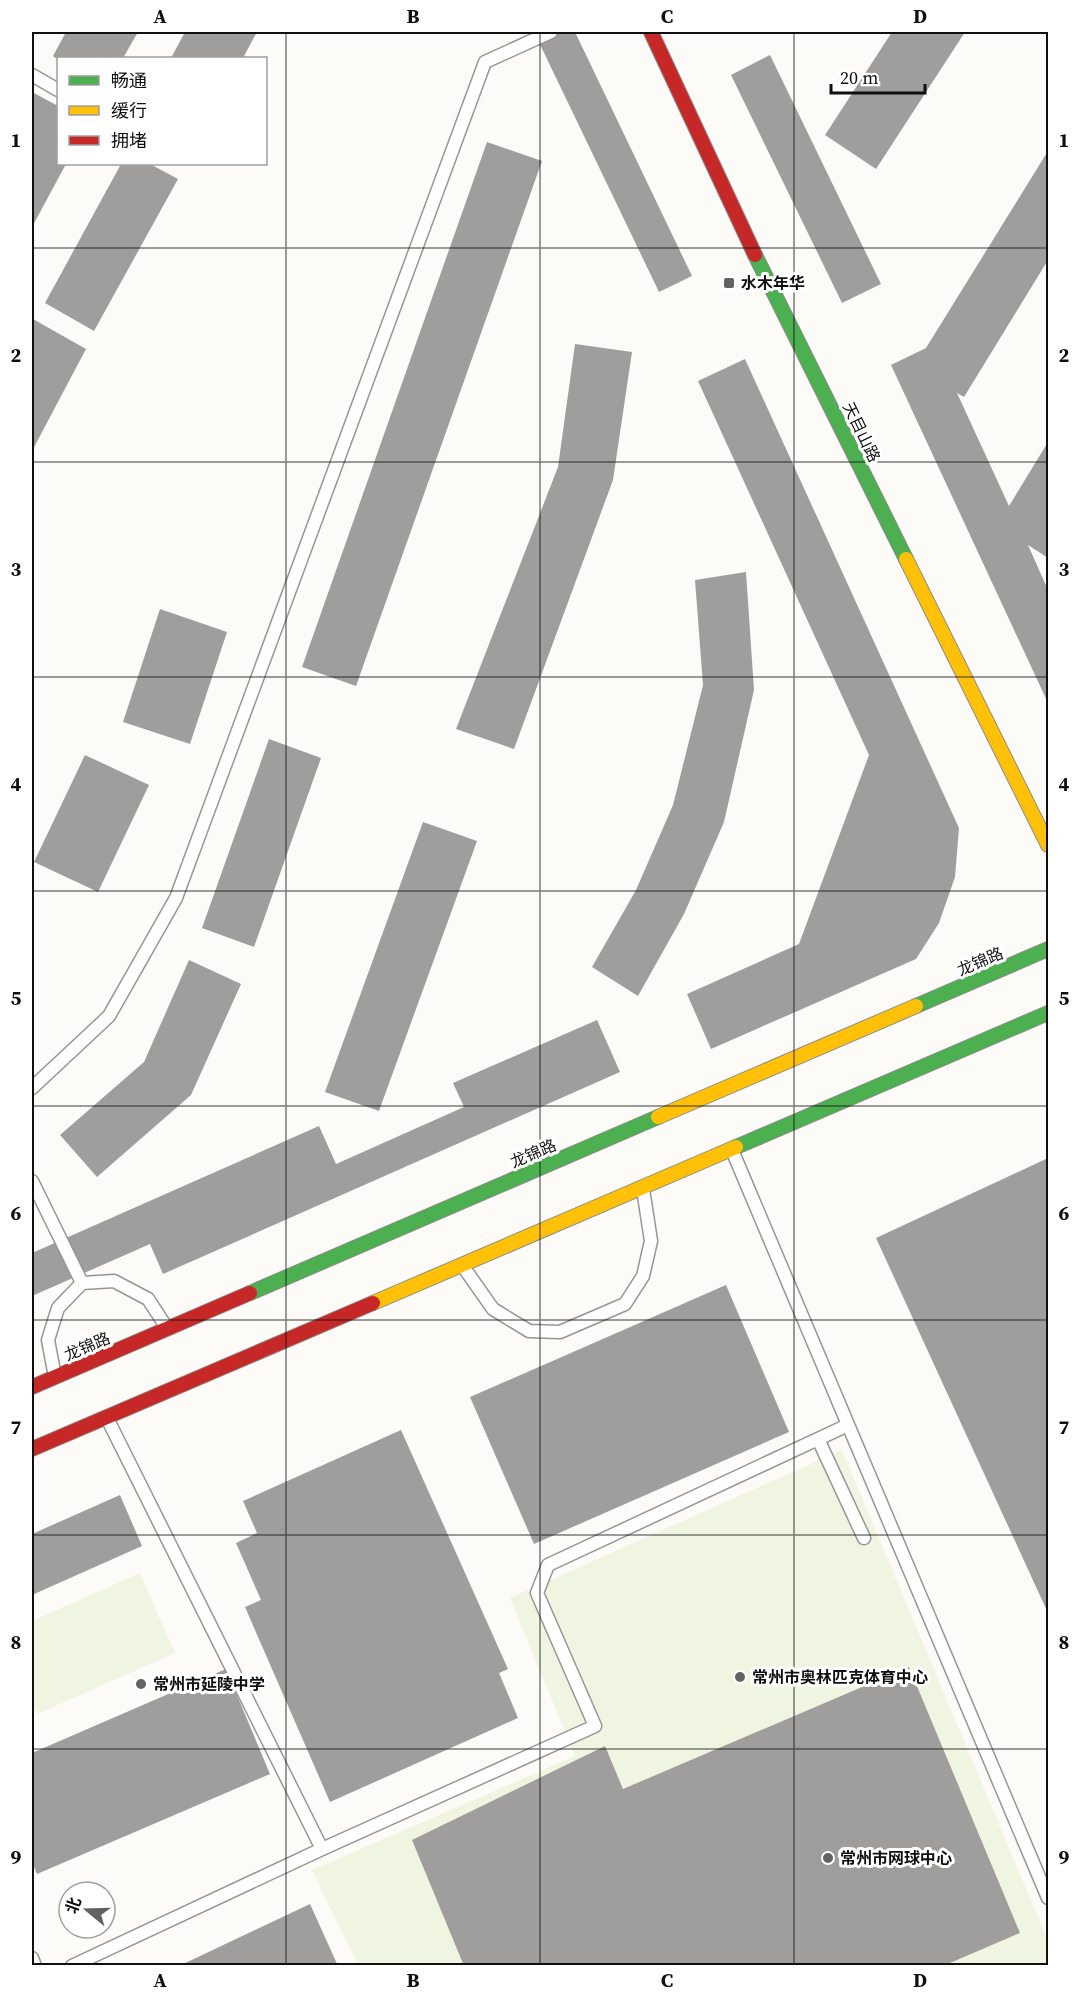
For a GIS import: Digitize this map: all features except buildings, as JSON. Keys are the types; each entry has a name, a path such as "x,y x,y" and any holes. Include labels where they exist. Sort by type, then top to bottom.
{"main road":[{"name":"天目山路","path":"651,32 758,260 1048,845"},
{"name":"龙锦路","path":"32,1388 1048,949"},
{"path":"32,1449 1048,1013"}],"lane":[{"path":"32,1088 109,1016 176,898 485,62 551,32"},
{"path":"32,75 57,89"},
{"path":"732,1149 1048,1898"},
{"path":"32,1181 82,1283"},
{"path":"462,1264 493,1309 529,1331 560,1332 625,1304 642,1276 651,1242 643,1187"},
{"path":"55,1377 48,1340 58,1308 82,1283 114,1281 148,1299 167,1329"},
{"path":"106,1417 322,1849"},
{"path":"72,1965 595,1726 537,1593 548,1565 848,1425"},
{"path":"818,1439 864,1538"},
{"path":"32,1958 35,1965"}],"green space":[{"name":"常州市奥林匹克体育中心","path":"842,1450 1048,1941 1048,1965 358,1965 312,1870 575,1756 510,1598"},
{"path":"140,1573 175,1653 37,1714 32,1701 32,1621"}],"traffic: fast":[{"path":"755,255 906,559"},
{"path":"916,1006 1048,949"},
{"path":"736,1147 1048,1013"},
{"path":"250,1293 658,1117"}],"traffic: slow":[{"path":"906,559 1048,845"},
{"path":"658,1117 916,1006"},
{"path":"373,1303 736,1147"}],"traffic: jam":[{"path":"651,32 755,255"},
{"path":"32,1387 250,1293"},
{"path":"32,1449 373,1303"}],"place":[{"name":"水木年华","path":"729,283"},
{"name":"常州市奥林匹克体育中心","path":"740,1677"},
{"name":"常州市延陵中学","path":"141,1684"},
{"name":"常州市网球中心","path":"828,1858"}]}
